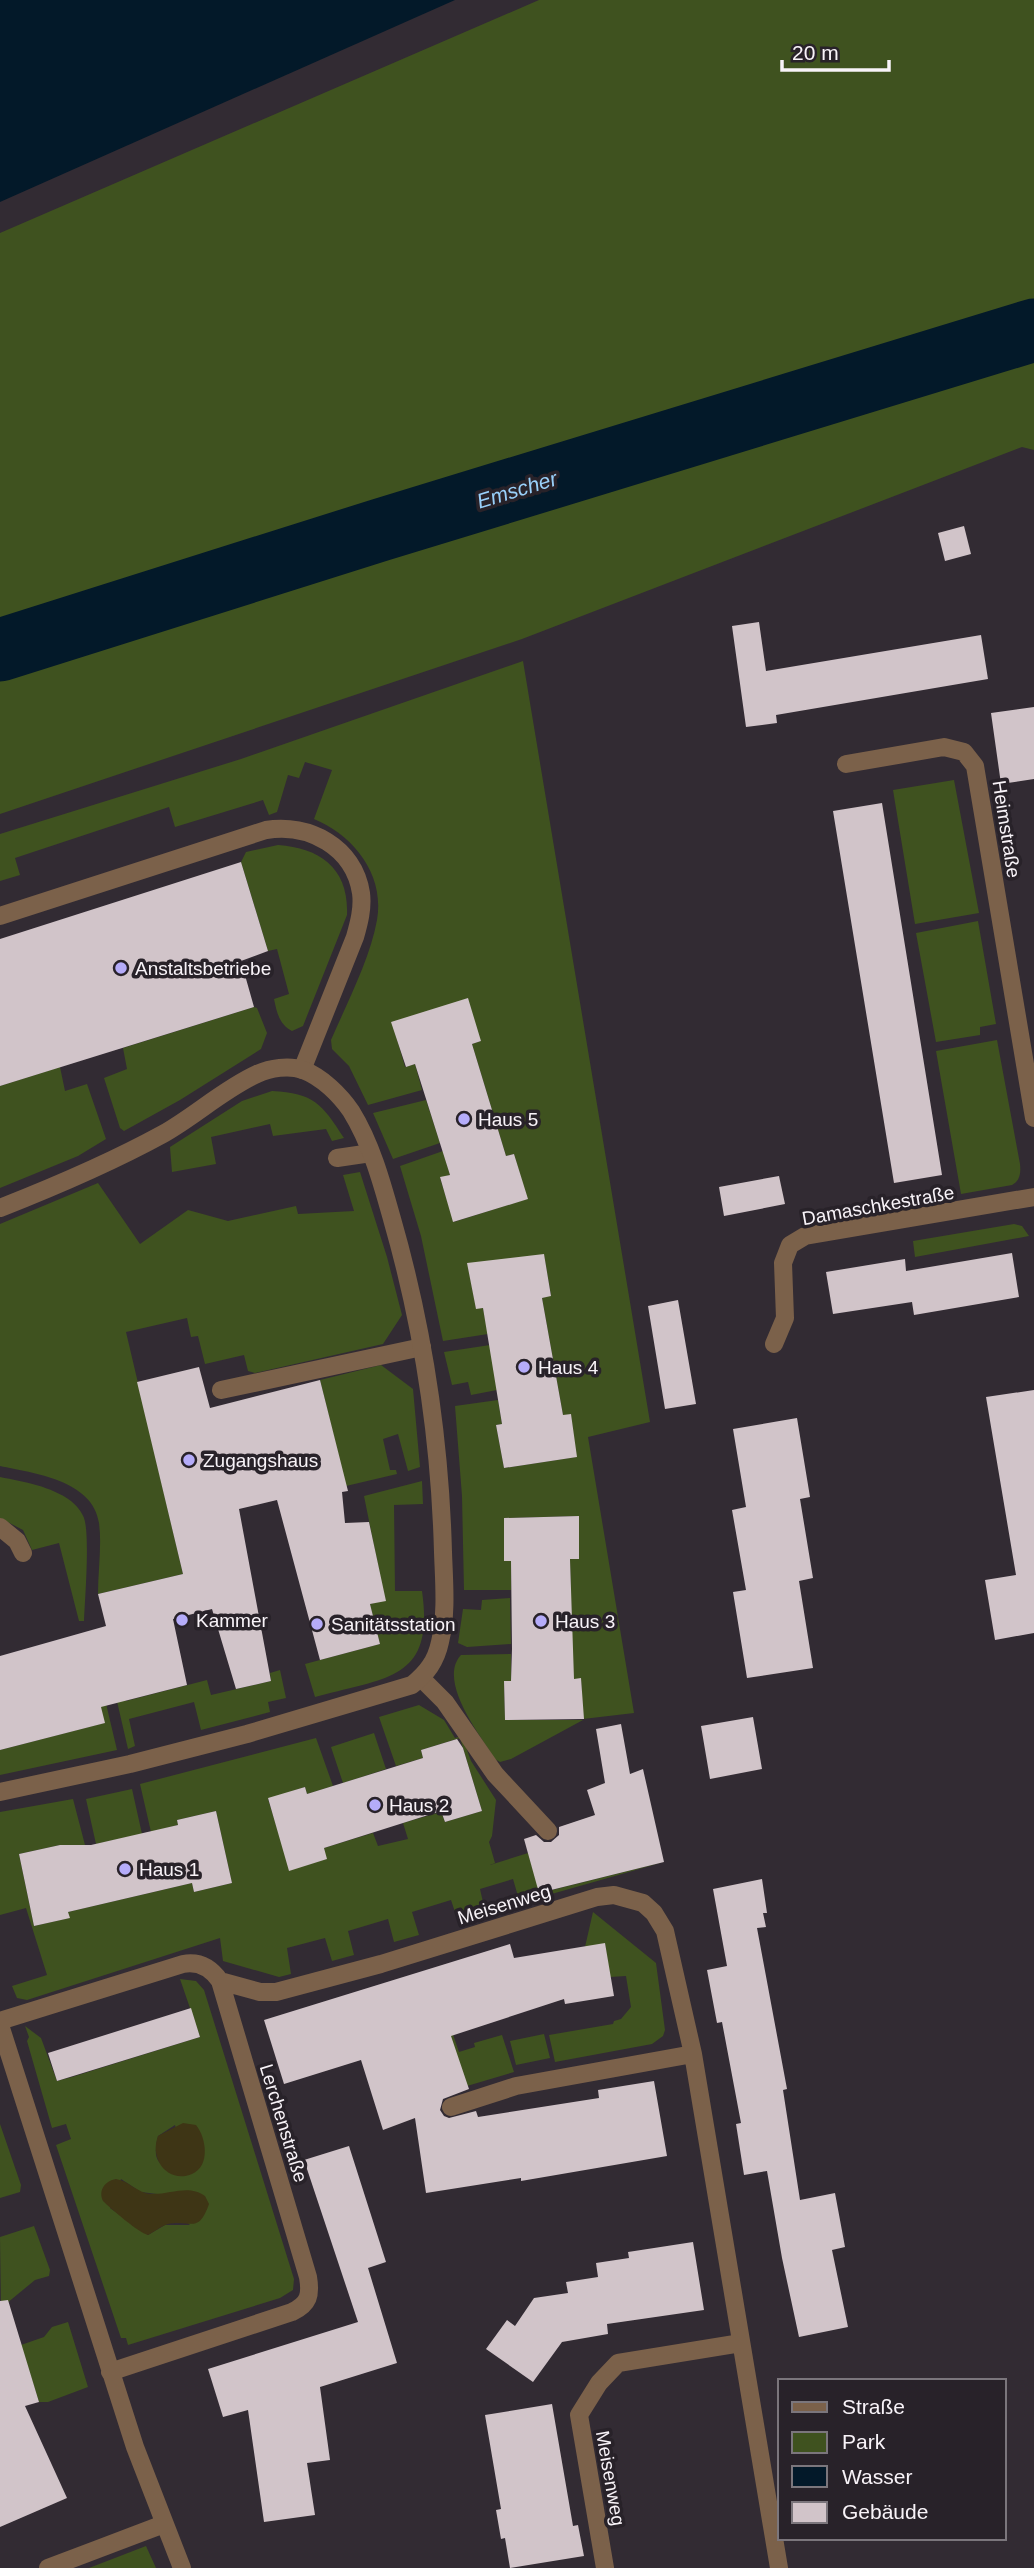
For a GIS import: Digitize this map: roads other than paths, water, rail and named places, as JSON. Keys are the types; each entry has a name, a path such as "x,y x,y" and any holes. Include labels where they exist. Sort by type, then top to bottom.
{"street":[{"name":"Heimstraße","path":"846,764 944,747 964,752 975,766 1034,1118"},
{"path":"0,916 266,830 283,827 314,834 350,863 361,895 361,915 355,937 302,1070"},
{"path":"0,1208 92,1171 119,1157 182,1122 258,1074 286,1068 302,1070 314,1076 343,1100 371,1153 403,1256 422,1347 438,1471 444,1599 441,1641 435,1660 421,1678 403,1688 247,1734 130,1764 0,1792"},
{"path":"337,1158 371,1153"},
{"name":"Damaschkestraße","path":"774,1344 785,1318 783,1263 790,1245 805,1236 1034,1197"},
{"path":"221,1390 422,1347"},
{"path":"0,1527 10,1532 23,1553"},
{"path":"421,1678 445,1702 495,1774 548,1831"},
{"name":"Meisenweg","path":"220,1981 260,1992 276,1992 382,1964 597,1897 614,1895 643,1903 654,1913 665,1931 693,2054 779,2568"},
{"path":"181,2568 110,2372 0,2023 192,1962 214,1972 220,1981"},
{"name":"Lerchenstraße","path":"110,2372 292,2312 307,2302 309,2297 308,2277 220,1981"},
{"path":"451,2107 516,2086 693,2054"},
{"name":"Meisenweg","path":"605,2568 579,2416 599,2383 618,2363 741,2343"},
{"path":"48,2568 164,2524"}],"water":[{"path":"0,0 455,0 0,202"}],"waterway":[{"name":"Emscher","path":"0,650 380,530 1034,330"}],"place":[{"name":"Anstaltsbetriebe","path":"121,968"},
{"name":"Haus 5","path":"464,1119"},
{"name":"Haus 4","path":"524,1367"},
{"name":"Zugangshaus","path":"189,1460"},
{"name":"Kammer","path":"182,1620"},
{"name":"Haus 3","path":"541,1621"},
{"name":"Sanitätsstation","path":"317,1624"},
{"name":"Haus 2","path":"375,1805"},
{"name":"Haus 1","path":"125,1869"}]}
